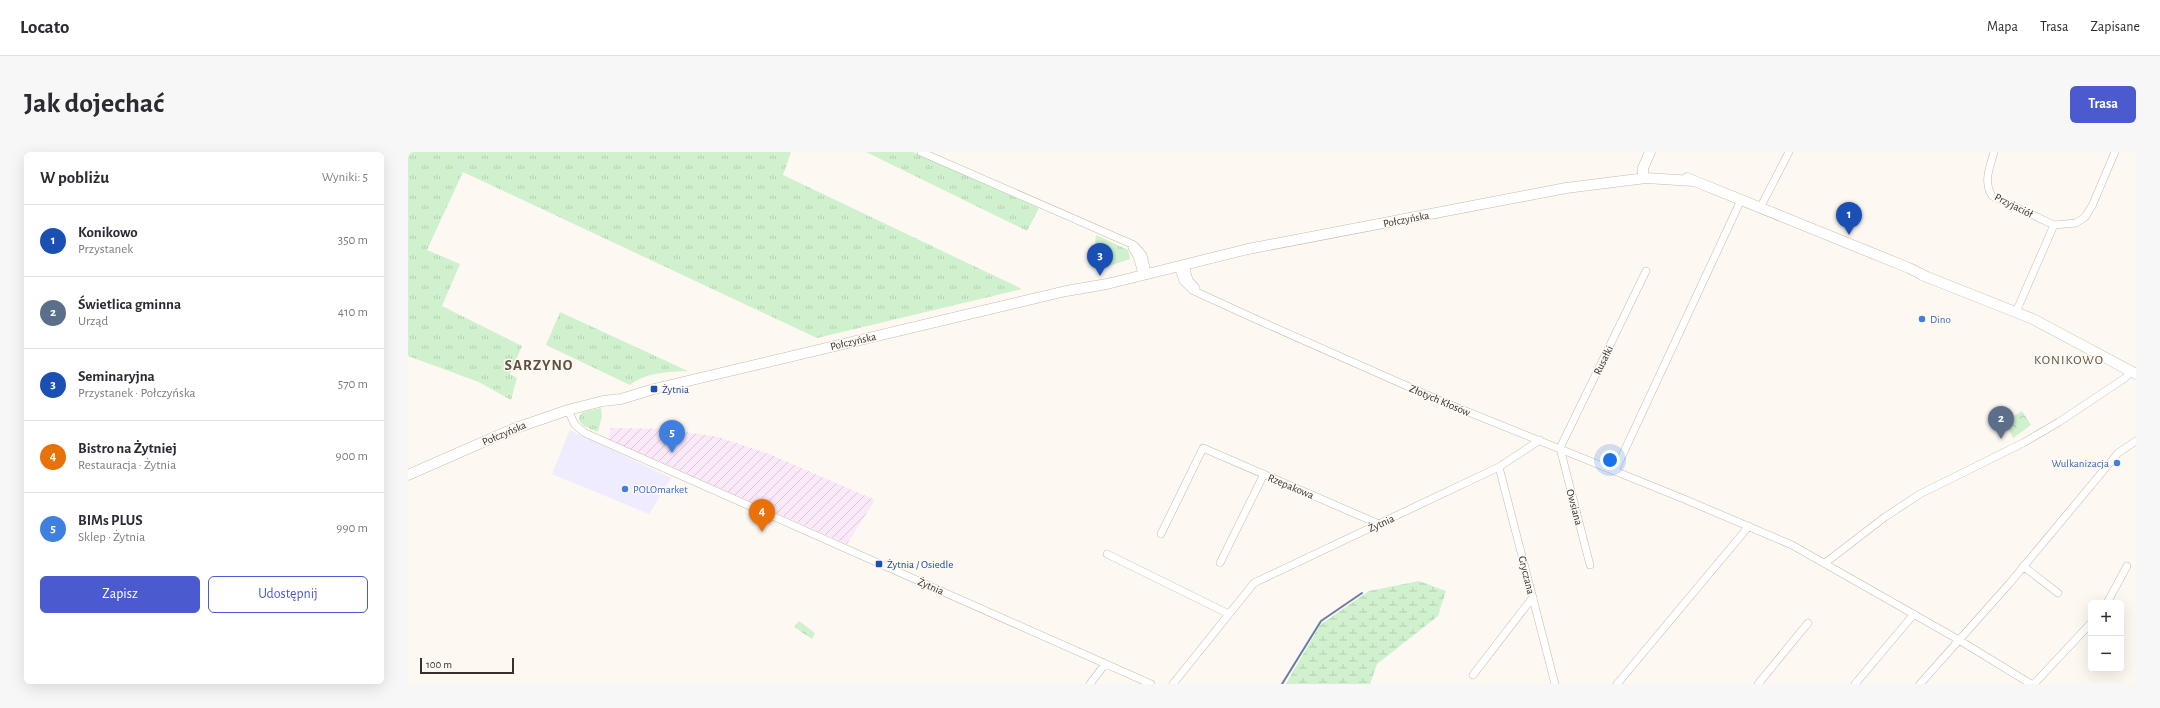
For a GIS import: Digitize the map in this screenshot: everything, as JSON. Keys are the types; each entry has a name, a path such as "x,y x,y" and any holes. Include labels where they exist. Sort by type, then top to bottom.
{"main road":[{"path":"1646,175 1650,152"},
{"path":"1646,175 1657,152"},
{"name":"Połczyńska","path":"408,475 522,425 568,410 603,401 621,400 639,393 1066,291 1088,288 1144,271 1245,250 1568,188 1646,175 1693,181 1741,200 2016,312 2056,331 2134,373"}],"street":[{"path":"921,152 1129,244 1144,271"},
{"path":"1760,208 1789,152"},
{"name":"Przyjaciół","path":"1994,152 1987,178 1987,188 1992,196 2054,225"},
{"path":"2016,312 2054,225 2076,223 2084,217 2092,206 2115,152"},
{"path":"1615,471 1741,200"},
{"name":"Złotych Kłosów","path":"1181,264 1185,285 1262,322 1441,401 1560,448 1792,545 1825,562 1960,640 2031,684"},
{"name":"Rusałki","path":"1560,448 1646,271"},
{"path":"1825,562 1885,517 1920,494 2023,443 2053,426 2134,373"},
{"name":"Żytnia","path":"568,410 575,425 585,432 1151,684"},
{"name":"Żytnia","path":"1173,684 1254,583 1499,467 1540,440"},
{"path":"1920,684 1960,640 2118,453 2136,441"},
{"name":"Rzepakowa","path":"1161,534 1203,448 1379,524"},
{"name":"Owsiana","path":"1560,448 1590,565"},
{"name":"Gryczana","path":"1499,467 1555,684"},
{"path":"1220,563 1264,474"},
{"path":"1617,684 1749,526"},
{"path":"1107,554 1229,614"},
{"path":"2023,566 2058,593"},
{"path":"2109,600 2126,566"},
{"path":"1473,675 1533,597"},
{"path":"1855,684 1914,614"},
{"path":"1758,684 1808,623"},
{"path":"2034,684 2088,626"},
{"path":"1090,684 1105,664"}],"shaded area":[{"path":"611,428 666,429 718,437 769,454 875,500 847,544 608,439"},
{"path":"570,430 671,478 649,514 552,474"}],"green space":[{"path":"408,152 791,152 783,175 1022,289 817,338 463,172 427,250 460,264 442,306 522,346 510,374 517,378 511,400 479,382 408,356"},
{"path":"866,152 913,152 1039,208 1027,231"},
{"path":"1096,235 1128,250 1130,259 1106,267 1093,261"},
{"path":"560,312 688,371 666,372 650,375 643,377 630,385 546,345"},
{"path":"601,408 602,416 598,432 584,426 579,421 579,416 583,412"},
{"path":"2022,411 2031,425 2013,438 2007,426 2014,416"},
{"path":"1419,581 1446,591 1438,616 1377,664 1370,684 1286,684 1320,625 1369,591"},
{"path":"799,621 815,633 812,639 794,627"}],"waterway":[{"path":"1282,684 1321,621 1362,593"}],"place":[{"name":"Konikowo","path":"1849,235"},
{"name":"Seminaryjna","path":"1100,276"},
{"name":"Dino","path":"1922,319"},
{"name":"Żytnia","path":"654,389"},
{"name":"Świetlica gminna","path":"2001,439"},
{"name":"BIMs PLUS","path":"672,453"},
{"name":"Wulkanizacja","path":"2117,463"},
{"name":"POLOmarket","path":"625,489"},
{"name":"Bistro na Żytniej","path":"762,532"},
{"name":"Żytnia / Osiedle","path":"879,564"}],"district":[{"name":"KONIKOWO","path":"2069,359"},
{"name":"SARZYNO","path":"539,365"}]}
